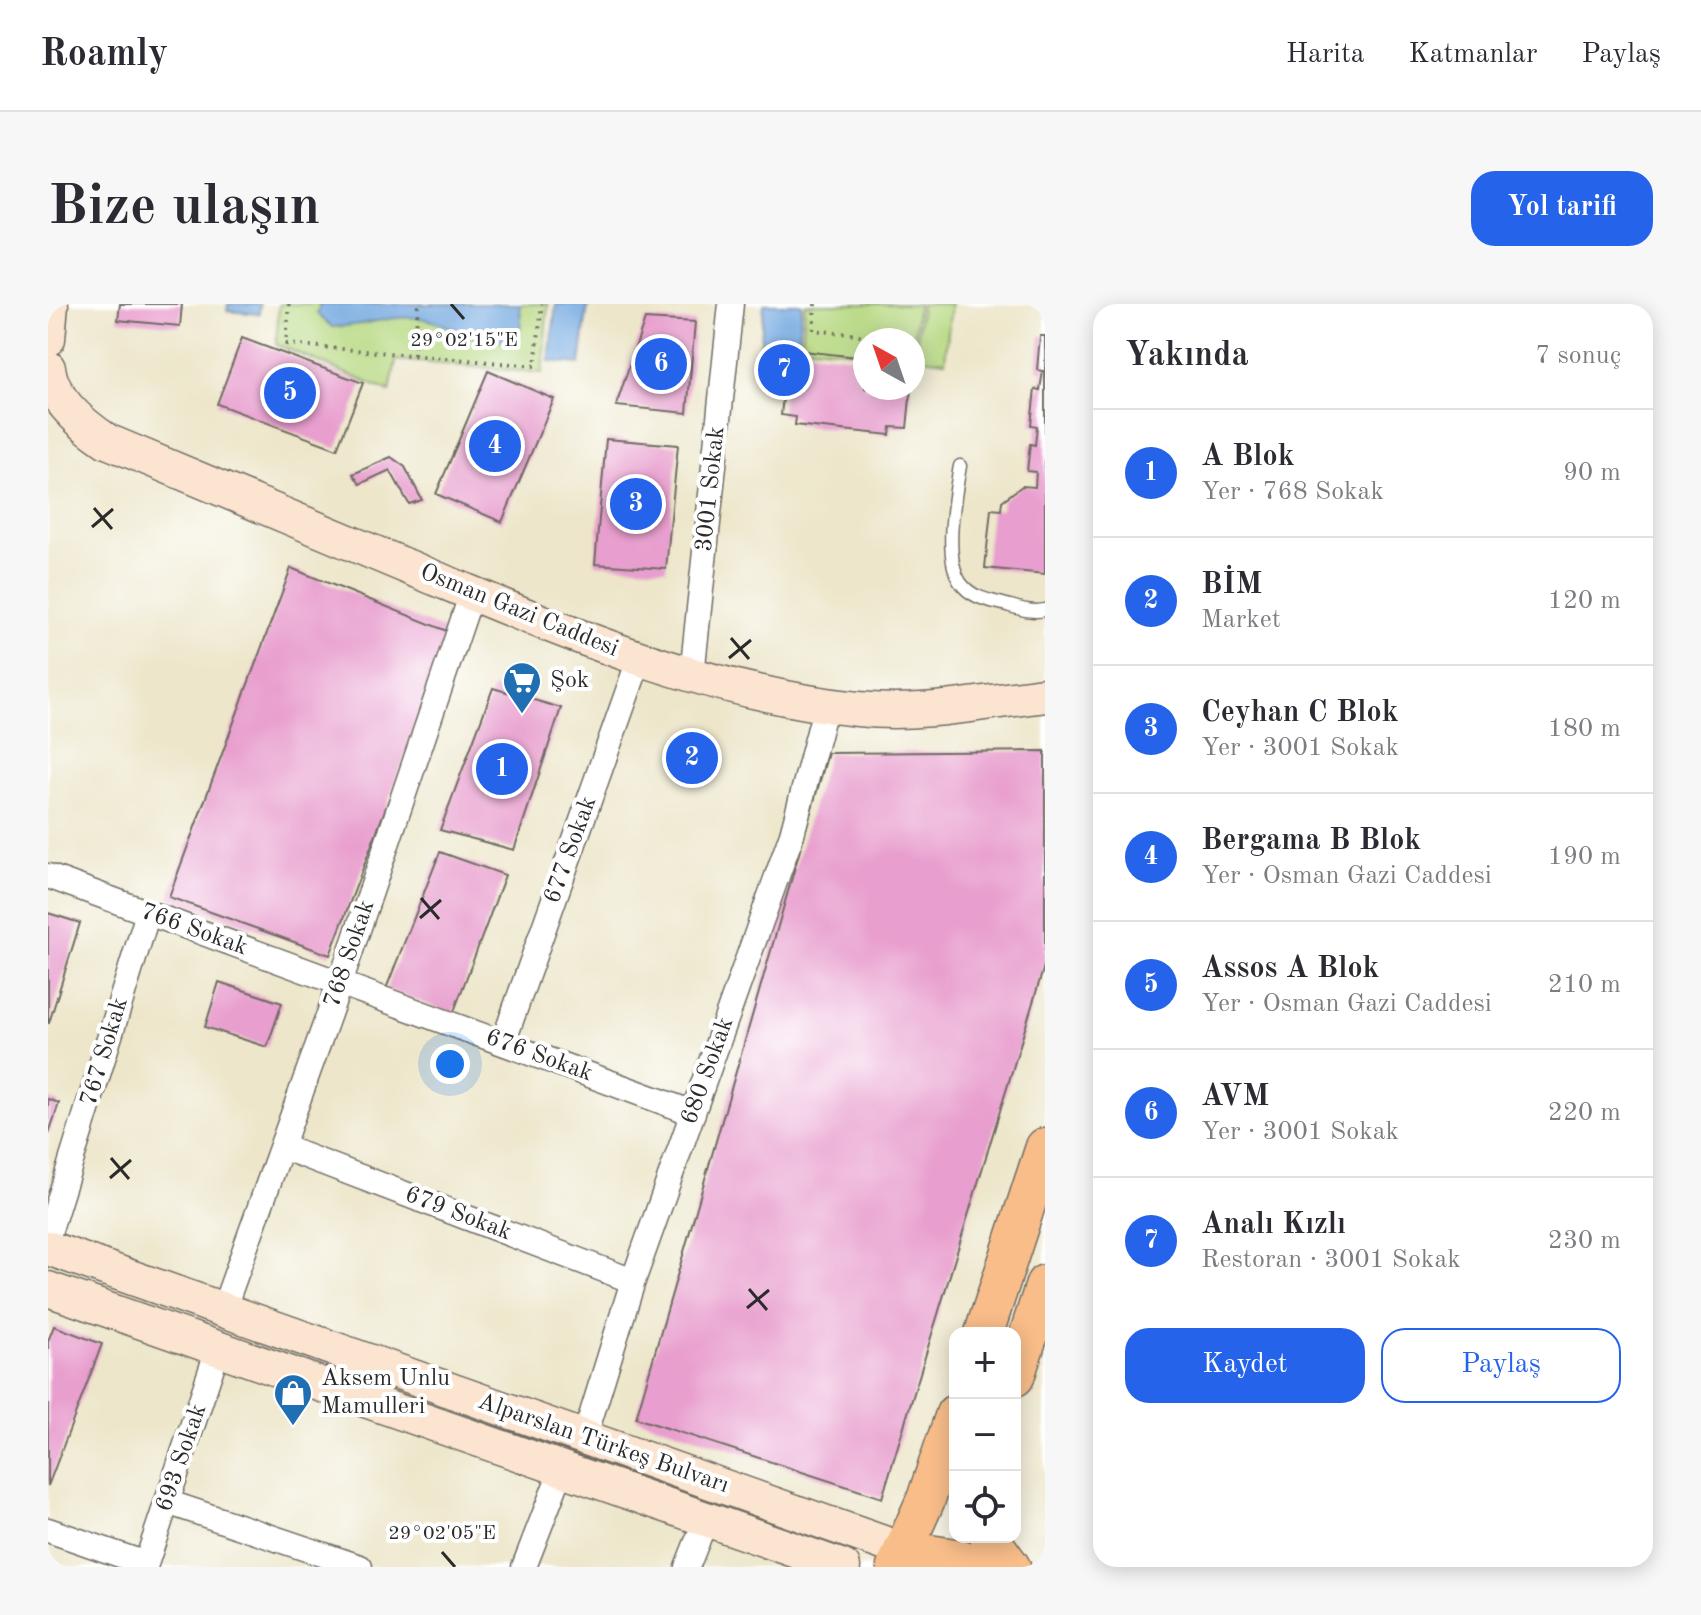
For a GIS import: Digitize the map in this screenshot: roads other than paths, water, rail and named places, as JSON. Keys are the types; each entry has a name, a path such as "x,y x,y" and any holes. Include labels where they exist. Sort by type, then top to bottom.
{"main road":[{"path":"48,339 51,304"},
{"name":"Osman Gazi Caddesi","path":"49,377 71,410 107,441 472,593 692,675 860,710 922,710 1045,695"},
{"path":"986,1327 1045,1147"},
{"name":"Alparslan Türkeş Bulvarı","path":"48,1248 222,1313 585,1436 899,1558 962,1557"},
{"path":"1021,1358 1045,1284"},
{"name":"Alparslan Türkeş Bulvarı","path":"48,1289 843,1567"},
{"path":"899,1558 949,1429"},
{"path":"993,1543 1011,1567"}],"street":[{"name":"3001 Sokak","path":"692,675 731,304"},
{"name":"768 Sokak","path":"222,1313 340,983 472,593"},
{"name":"677 Sokak","path":"503,1043 640,657"},
{"name":"680 Sokak","path":"585,1436 633,1281 792,834 826,705"},
{"name":"766 Sokak","path":"48,876 340,983"},
{"name":"767 Sokak","path":"48,1236 148,913"},
{"name":"676 Sokak","path":"340,983 693,1113"},
{"name":"679 Sokak","path":"282,1147 633,1281"},
{"name":"693 Sokak","path":"145,1565 218,1349"},
{"path":"524,1567 562,1469"},
{"path":"167,1502 360,1567"},
{"path":"687,1567 706,1519"},
{"path":"48,1530 145,1565"}],"lane":[{"path":"960,466 953,513 953,554 960,582 978,598 1033,612 1045,610"}],"water":[{"path":"228,304 260,304 259,314 227,311"},
{"path":"320,304 520,304 521,323 514,339 501,341 479,338 437,322 413,318 332,327 317,314"},
{"path":"556,304 588,304 580,364 549,361"},
{"path":"764,304 802,304 798,354 760,350"}],"place":[{"name":"AVM","path":"661,364"},
{"name":"Analı Kızlı","path":"784,370"},
{"name":"Assos A Blok","path":"290,393"},
{"name":"Bergama B Blok","path":"495,446"},
{"name":"Ceyhan C Blok","path":"636,504"},
{"name":"Şok","path":"522,715"},
{"name":"BİM","path":"692,758"},
{"name":"A Blok","path":"502,769"},
{"name":"Aksem Unlu Mamulleri","path":"293,1427"}]}
